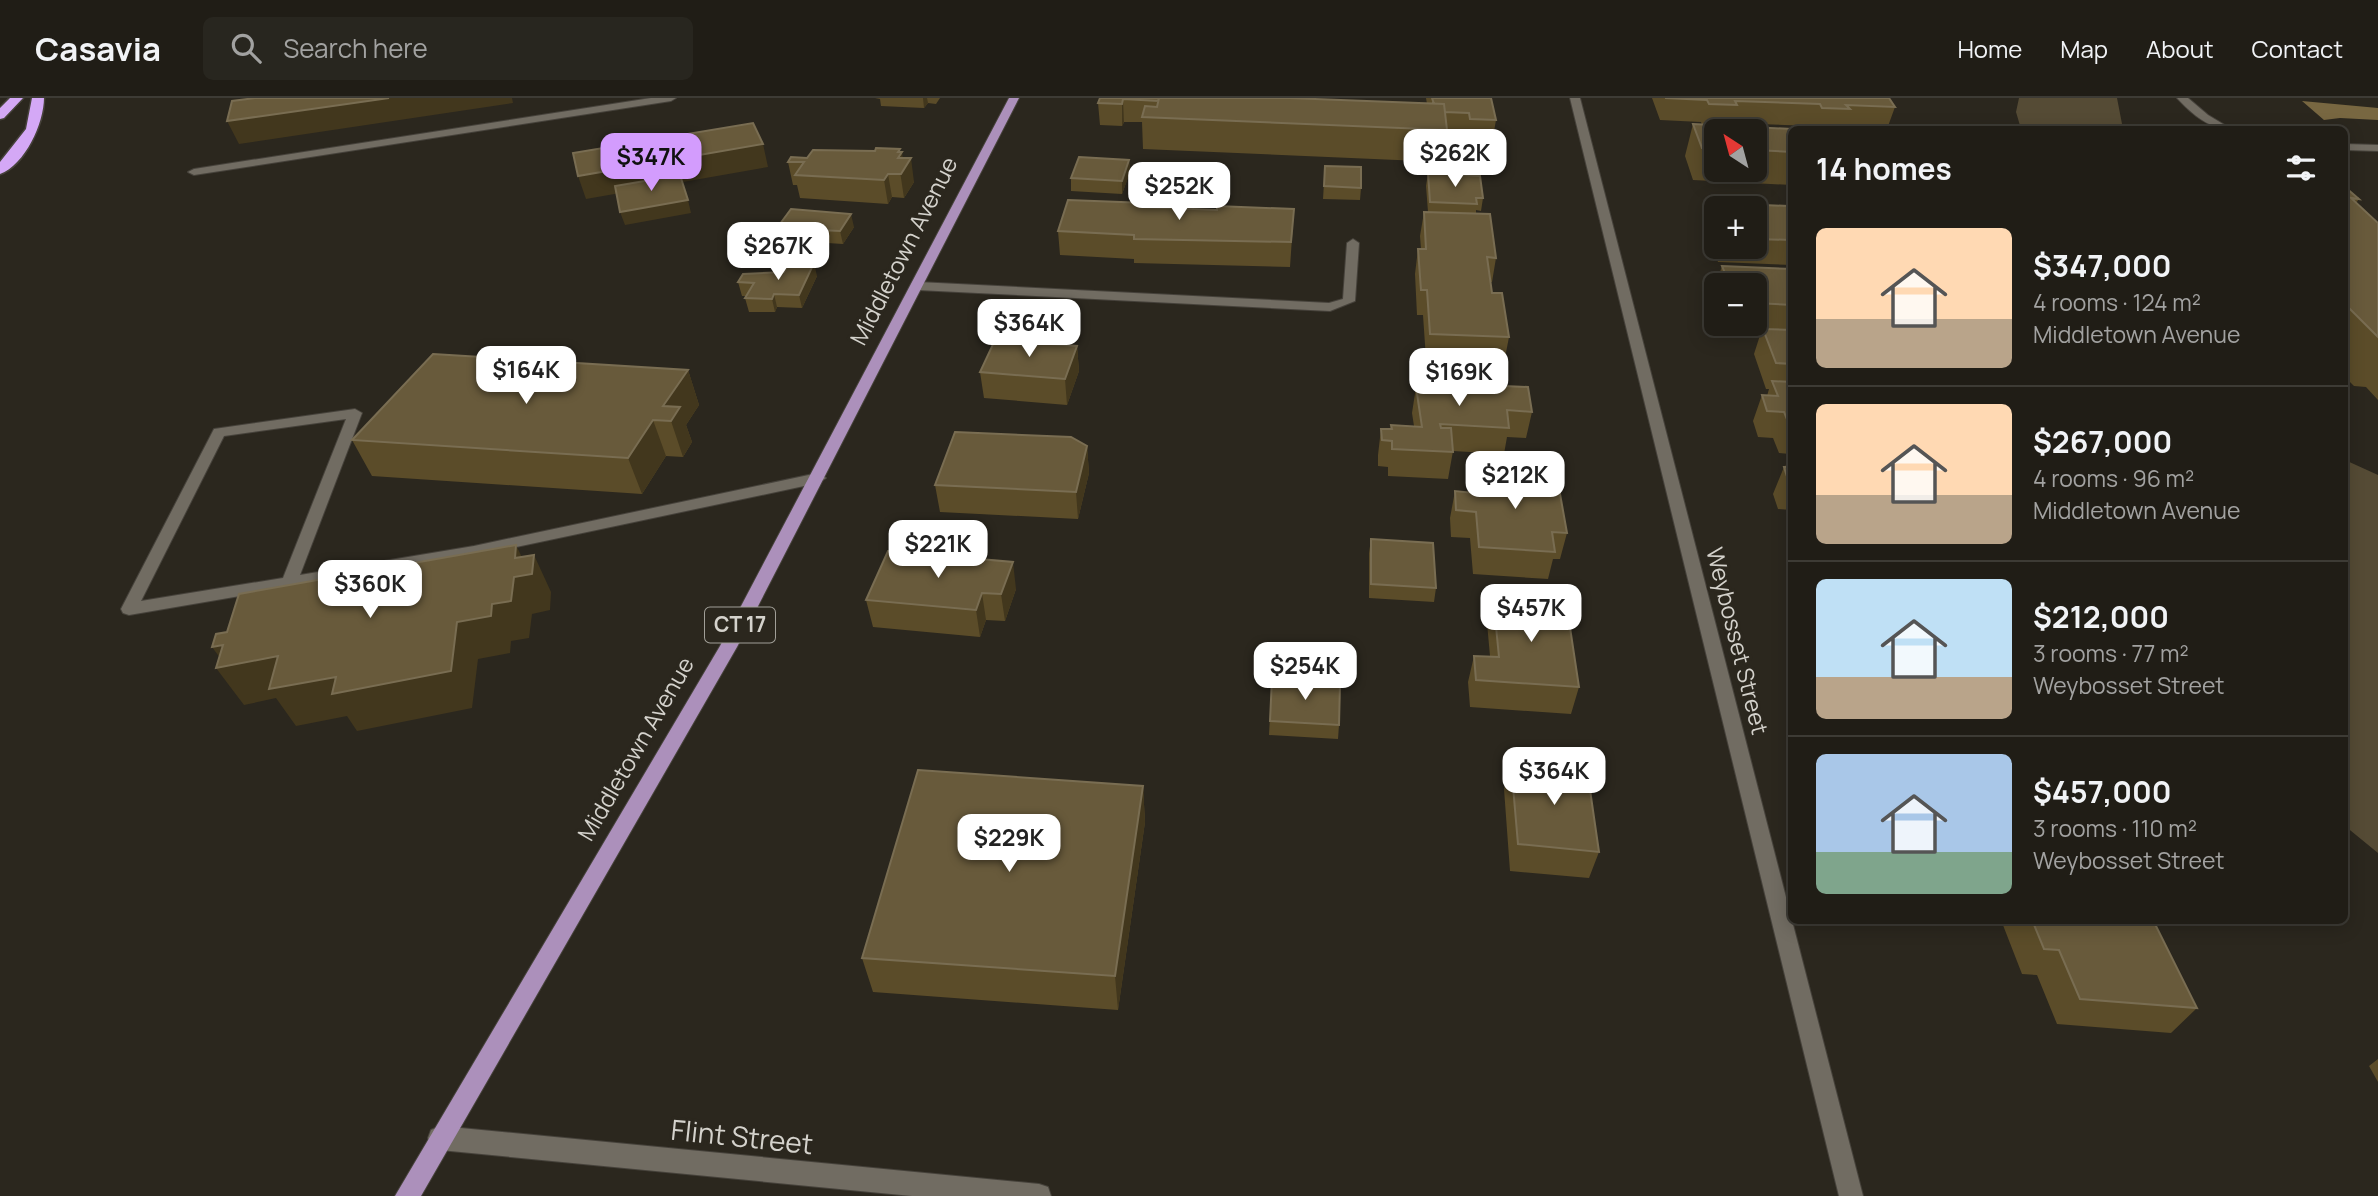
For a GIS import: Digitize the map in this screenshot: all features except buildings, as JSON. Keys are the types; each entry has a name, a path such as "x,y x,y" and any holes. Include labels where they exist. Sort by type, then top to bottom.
{"highway":[{"path":"0,115 17,98"},
{"path":"0,170 32,133 38,115 38,98"}],"main road":[{"name":"Middletown Avenue","path":"407,1196 728,646 1014,98"}],"street":[{"path":"194,172 671,98"},
{"name":"Weybosset Street","path":"1575,98 1851,1196"},
{"path":"2182,98 2204,117 2221,126"},
{"path":"2348,147 2378,148"},
{"path":"918,286 1330,307 1349,301 1353,243"},
{"path":"290,580 355,413 219,432 129,609 474,551 818,478"},
{"name":"Flint Street","path":"440,1138 1039,1196"}],"shaded area":[{"path":"2019,98 2117,98 2122,126 2020,126 2016,112"},
{"path":"2302,101 2378,108 2378,120 2324,120"},
{"path":"2348,461 2378,475 2378,853 2348,828"}]}
